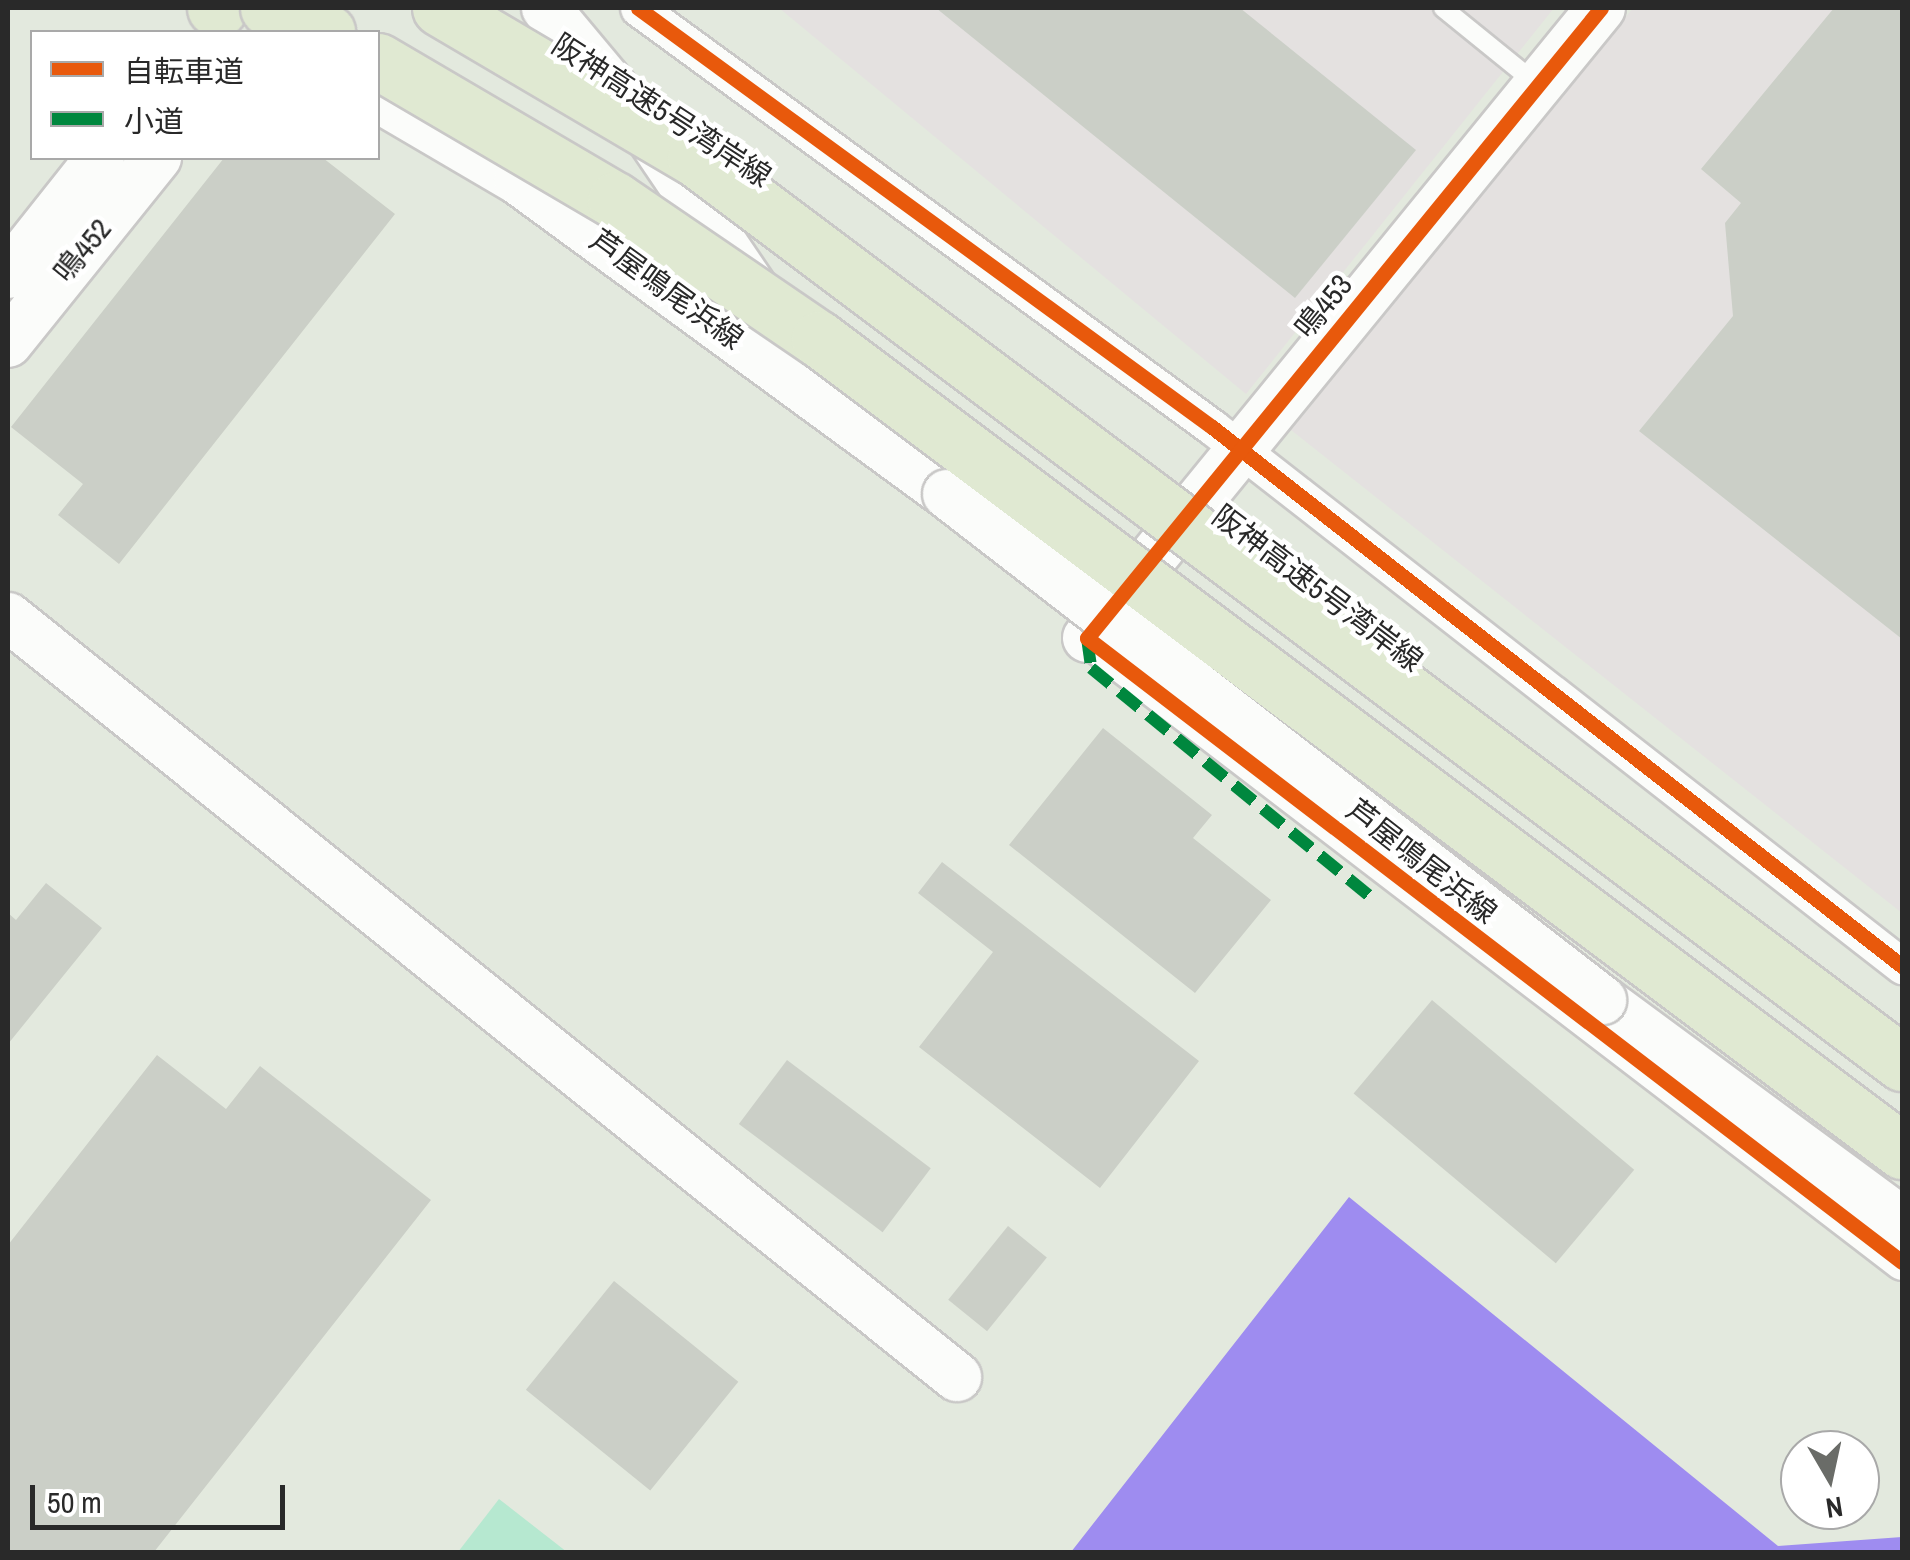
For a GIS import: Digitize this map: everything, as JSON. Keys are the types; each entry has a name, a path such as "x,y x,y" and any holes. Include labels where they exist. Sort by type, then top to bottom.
{"highway":[{"name":"阪神高速5号湾岸線","path":"440,8 543,62 710,170 1902,1063"},
{"path":"248,17 316,30"},
{"path":"380,62 616,200 819,339 1902,1150"}],"main road":[{"name":"芦屋鳴尾浜線","path":"546,8 637,117 760,299 946,494"},
{"name":"鳴453","path":"1088,638 1601,8"},
{"path":"206,30 248,17"},
{"name":"芦屋鳴尾浜線","path":"380,99 518,180 946,494 1902,1221"},
{"name":"鳴452","path":"8,274 98,160"},
{"name":"鳴452","path":"8,343 155,160"},
{"path":"8,617 957,1377"}],"street":[{"path":"638,8 1240,452 1902,966"},
{"path":"1088,638 1902,1262"}],"lane":[{"path":"1443,8 1538,85"}],"shaded area":[{"path":"779,8 1554,8 1246,394"},
{"path":"1633,8 1902,8 1902,913 1291,430"},
{"path":"1349,1197 1778,1546 1902,1537 1902,1552 1071,1552"}],"green space":[{"path":"499,1499 567,1552 458,1552"}],"building":[{"path":"936,8 1240,8 1416,150 1295,298"},
{"path":"1834,8 1902,8 1902,639 1639,431 1733,316 1725,223 1741,203 1701,169"},
{"path":"222,160 326,160 395,214 119,564 58,515 83,484 11,427"},
{"path":"1103,728 1212,815 1193,838 1271,900 1195,993 1009,845"},
{"path":"942,862 1199,1061 1100,1188 919,1047 993,952 918,893"},
{"path":"46,883 102,928 8,1044 8,913 16,920"},
{"path":"1432,1000 1634,1170 1556,1263 1354,1093"},
{"path":"157,1055 226,1109 260,1066 431,1200 154,1552 8,1552 8,1245"},
{"path":"787,1060 931,1168 883,1232 739,1124"},
{"path":"1008,1226 1047,1257 987,1331 948,1300"},
{"path":"614,1281 738,1382 650,1490 526,1390"}],"marked path":[{"path":"1087,638 1091,668 1370,896"}],"cycle path":[{"path":"638,8 1212,427 1902,966"},
{"path":"1601,8 1087,638 1902,1262"}]}
